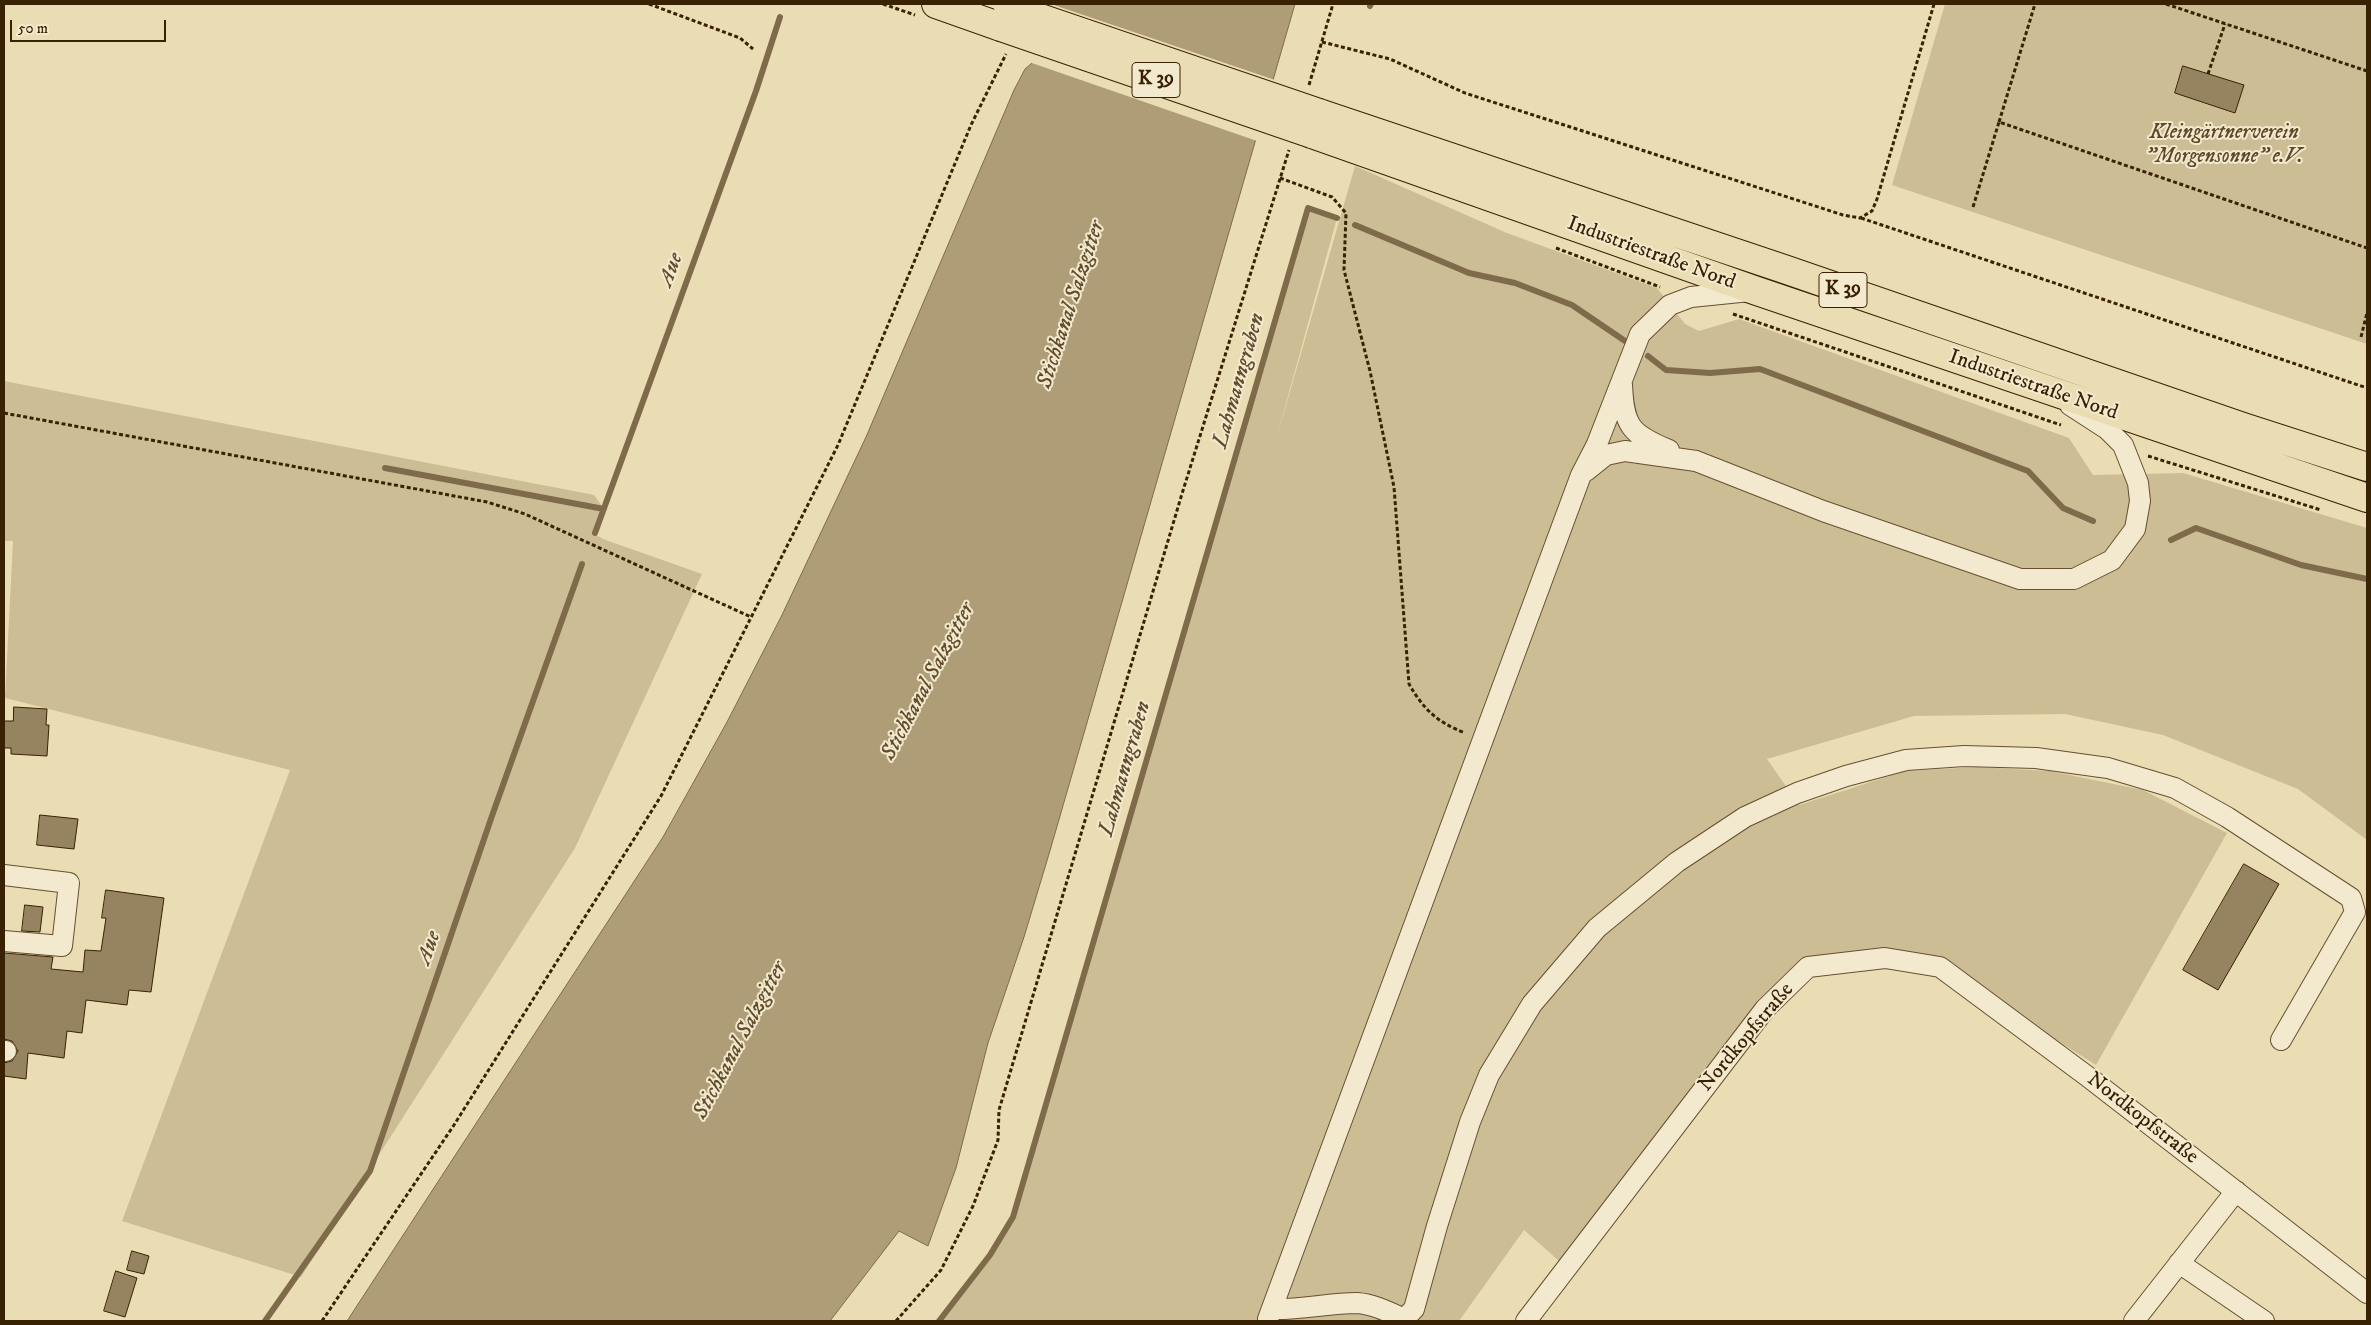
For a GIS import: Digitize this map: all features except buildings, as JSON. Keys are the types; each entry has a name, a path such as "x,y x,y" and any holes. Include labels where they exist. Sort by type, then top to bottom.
{"highway":[{"name":"Industriestraße Nord","path":"936,4 1004,22 1754,290 2049,392 2367,498"},
{"name":"Industriestraße Nord","path":"1307,129 1784,269 2243,427 2367,467"}],"lane":[{"path":"1270,1315 1581,475 1597,444 1621,378 1640,334 1670,305 1675,303 1691,297 1754,290"},
{"path":"1621,378 1625,414 1628,423 1636,433 1658,445 1823,511 2020,579 2074,579 2112,560 2134,529 2140,501 2138,483 2131,461 2123,445 2107,429 2049,392"},
{"path":"1581,475 1606,455 1625,451 1696,461"},
{"path":"1270,1315 1357,1303 1382,1309 1404,1319 1414,1309 1437,1226 1470,1122 1489,1075 1532,1004 1597,928 1677,862 1745,817 1797,793 1846,776 1906,760 1964,756 2036,758 2108,768 2175,788 2227,817 2367,910"},
{"path":"4,875 69,883 62,946 4,941"},
{"path":"2281,1040 2355,912 2351,898"},
{"name":"Nordkopfstraße","path":"1526,1321 1765,1009 1808,967 1885,958 1940,967 2367,1292"},
{"path":"2134,1321 2236,1191"},
{"path":"2179,1264 2264,1321"}],"path":[{"path":"649,4 740,38 753,49"},
{"path":"1308,87 1333,4"},
{"path":"1860,218 1872,211 1877,198 1934,4"},
{"path":"1974,207 2035,4"},
{"path":"2166,4 2367,71"},
{"path":"322,1321 454,1125 661,796 838,445 971,125 1004,22"},
{"path":"2208,74 2225,24"},
{"path":"1322,42 1376,54 1465,93 1843,215 1860,218 2367,388"},
{"path":"1999,122 2367,248"},
{"path":"896,1321 942,1270 973,1206 998,1140 999,1110 1181,497 1280,178 1307,129"},
{"path":"1280,178 1332,198 1346,213 1344,270 1370,371 1394,487 1409,684 1420,704 1444,725 1482,740"},
{"path":"1554,247 1666,289 1675,303"},
{"path":"2361,337 2367,313"},
{"path":"1731,314 2065,427"},
{"path":"4,413 487,502 525,514 751,617"},
{"path":"2131,461 2147,456 2324,511"}],"green space":[{"name":"Kleingärtnerverein \"Morgensonne\" e.V.","path":"1945,4 2367,4 2367,344 1892,185"},
{"path":"1355,166 1507,233 1657,288 1685,324 1699,331 1739,319 2069,438 2093,475 2183,473 2367,528 2367,840 2298,789 2163,735 2065,714 1914,716 1767,759 1799,805 1905,771 1977,767 2050,771 2143,790 2227,833 2096,1065 1940,967 1808,967 1567,1268 1524,1230 1459,1321 939,1321 990,1255 1013,1217 1308,208 1337,218 1276,440"},
{"path":"4,381 594,495 604,509 595,534 603,539 702,574 575,848 301,1277 122,1221 290,770 5,698 13,541 4,541"}],"water":[{"name":"Stichkanal Salzgitter","path":"1054,4 1295,4 1049,854 1024,937 988,1043 956,1168 928,1246 899,1231 830,1321 347,1321 663,837 727,722 781,617 866,437 1014,90 1025,69 1032,63"}],"pier":[{"path":"1051,4 1275,80 1257,141 1029,62"}],"waterway":[{"name":"Aue","path":"595,533 756,91 780,17"},
{"name":"Lahmanngraben","path":"939,1321 990,1255 1013,1217 1308,208 1337,218"},
{"path":"1355,225 1469,273 1515,283 1572,305 1628,343"},
{"path":"1648,356 1666,370 1710,373 1760,369 2028,471 2063,508 2093,521"},
{"path":"385,468 604,509"},
{"path":"2171,540 2196,528 2301,565 2367,579"},
{"name":"Aue","path":"265,1321 370,1171 493,813 582,564"}]}
